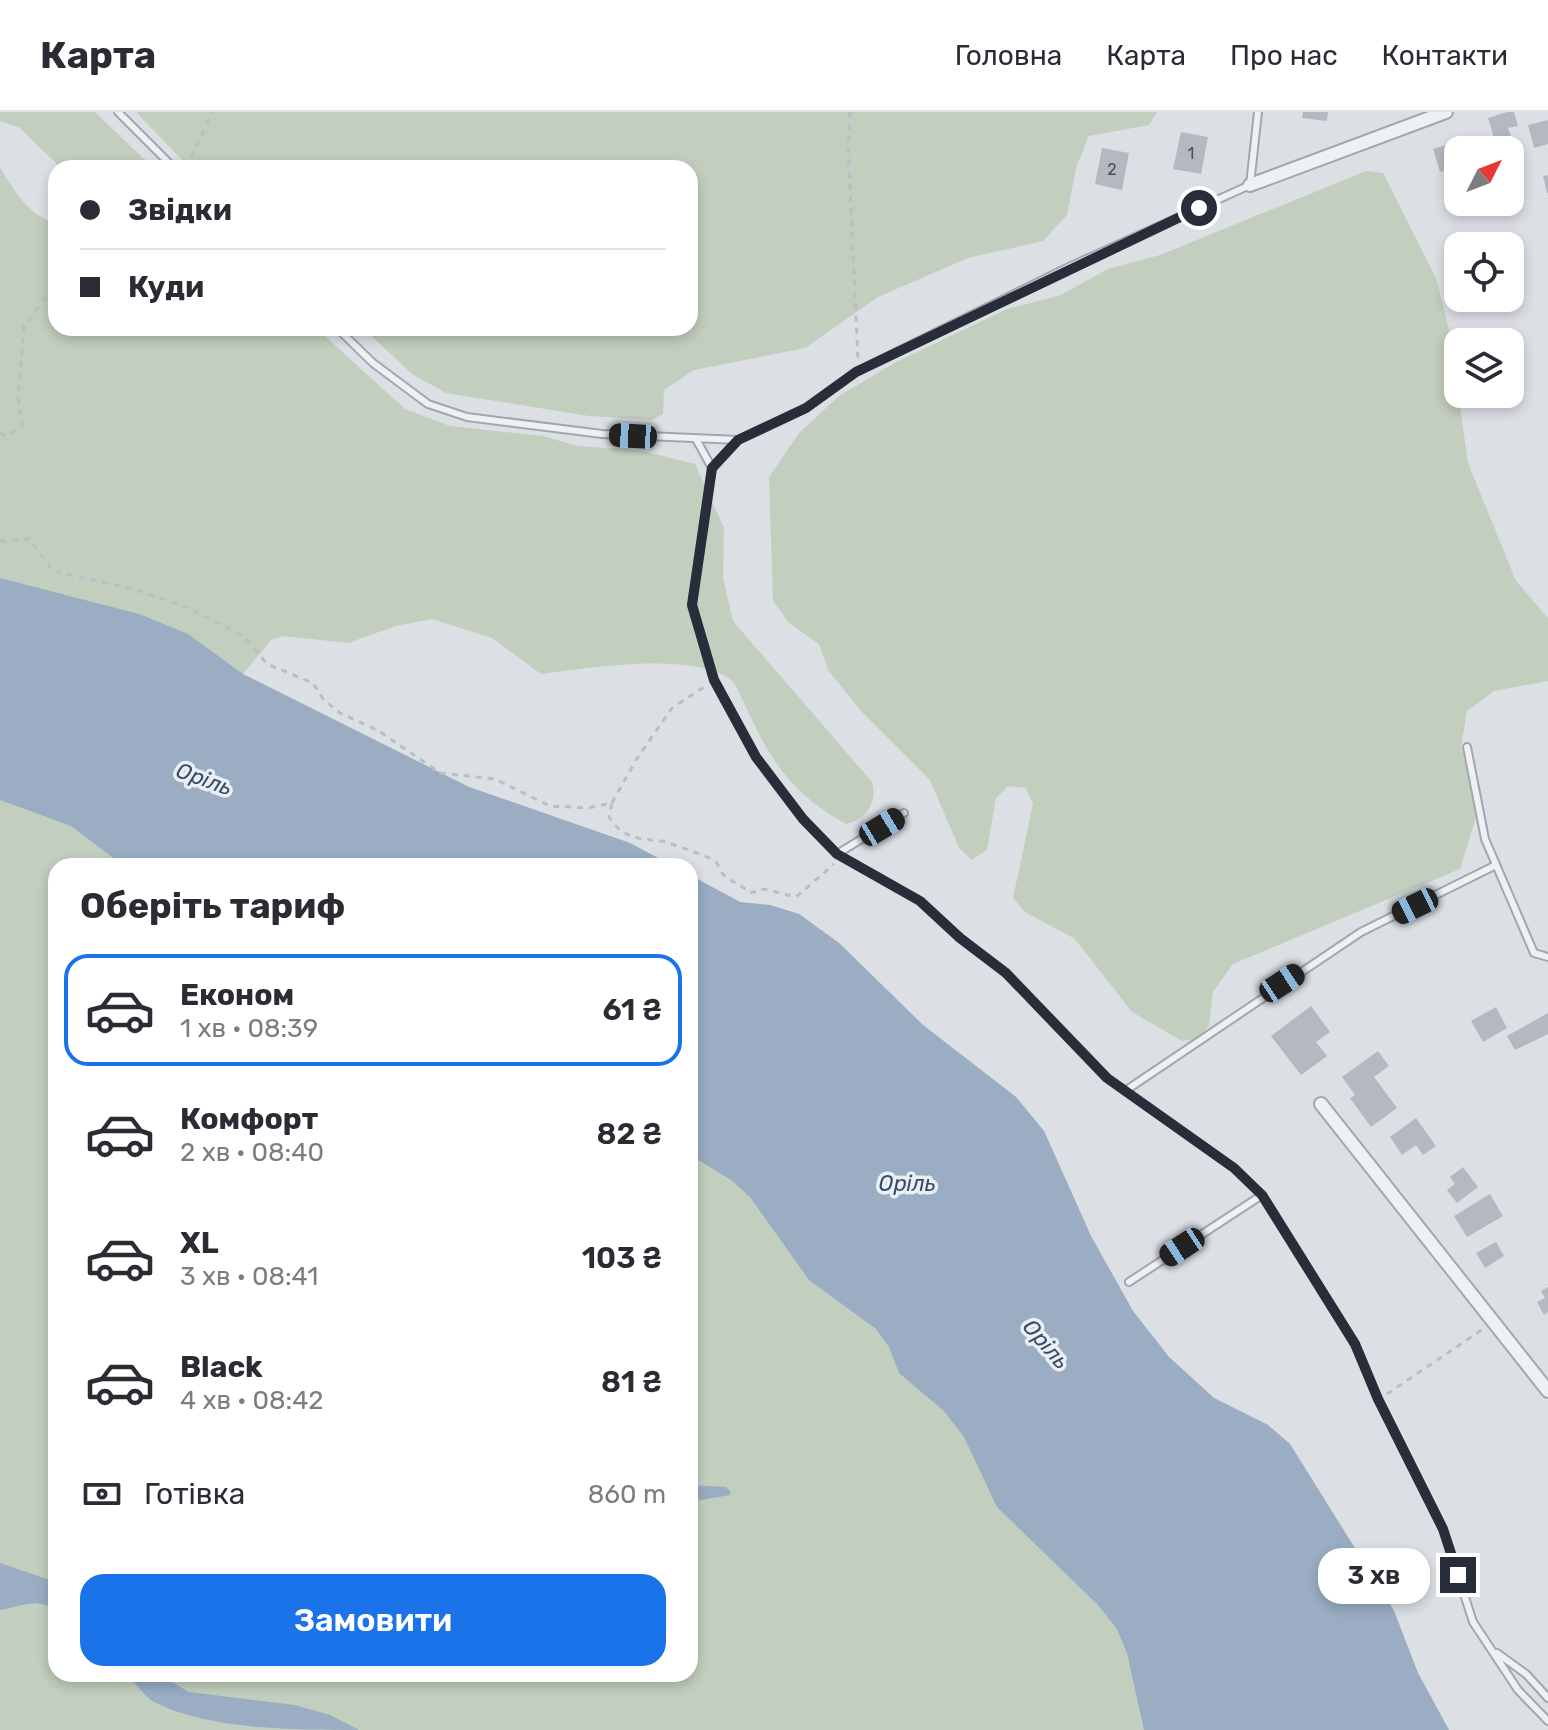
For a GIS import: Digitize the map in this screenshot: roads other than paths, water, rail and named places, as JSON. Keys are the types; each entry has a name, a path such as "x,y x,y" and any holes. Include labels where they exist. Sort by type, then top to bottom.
{"street":[{"path":"1250,185 1446,112"},
{"path":"1321,1104 1548,1391"}],"lane":[{"path":"118,112 166,160"},
{"path":"1258,112 1250,185 1071,266 856,372 806,408 738,440 712,468 692,605 714,680 756,757 803,819 840,855 920,901 960,938 1006,973 1107,1078 1234,1168 1262,1195 1355,1344 1378,1399 1443,1529 1473,1622 1518,1690 1548,1721"},
{"path":"345,336 373,363 428,404 467,417 602,434 738,440"},
{"path":"696,439 712,468"},
{"path":"1467,747 1485,839 1534,953 1548,957"},
{"path":"840,855 904,813"},
{"path":"1125,1091 1361,932 1496,865"},
{"path":"1129,1282 1262,1195"},
{"path":"1491,1649 1526,1674 1548,1698"}],"water":[{"name":"Оріль","path":"0,578 139,614 188,634 243,674 469,787 630,843 658,858 113,858 71,826 0,800"},
{"name":"Орiль","path":"698,879 740,902 770,905 799,914 839,943 923,1025 1016,1097 1044,1131 1091,1236 1133,1311 1169,1357 1214,1398 1268,1425 1290,1444 1394,1611 1418,1673 1449,1730 1144,1730 1127,1653 1117,1629 1098,1605 997,1507 964,1437 944,1411 899,1373 889,1347 876,1329 809,1280 750,1197 731,1180 698,1160"},
{"path":"698,1485 726,1487 730,1495 698,1501"},
{"path":"0,1563 48,1579 48,1606 35,1603 0,1610"},
{"path":"134,1682 172,1682 189,1692 295,1705 330,1715 359,1730 307,1730 225,1723 174,1711 152,1701"}]}
